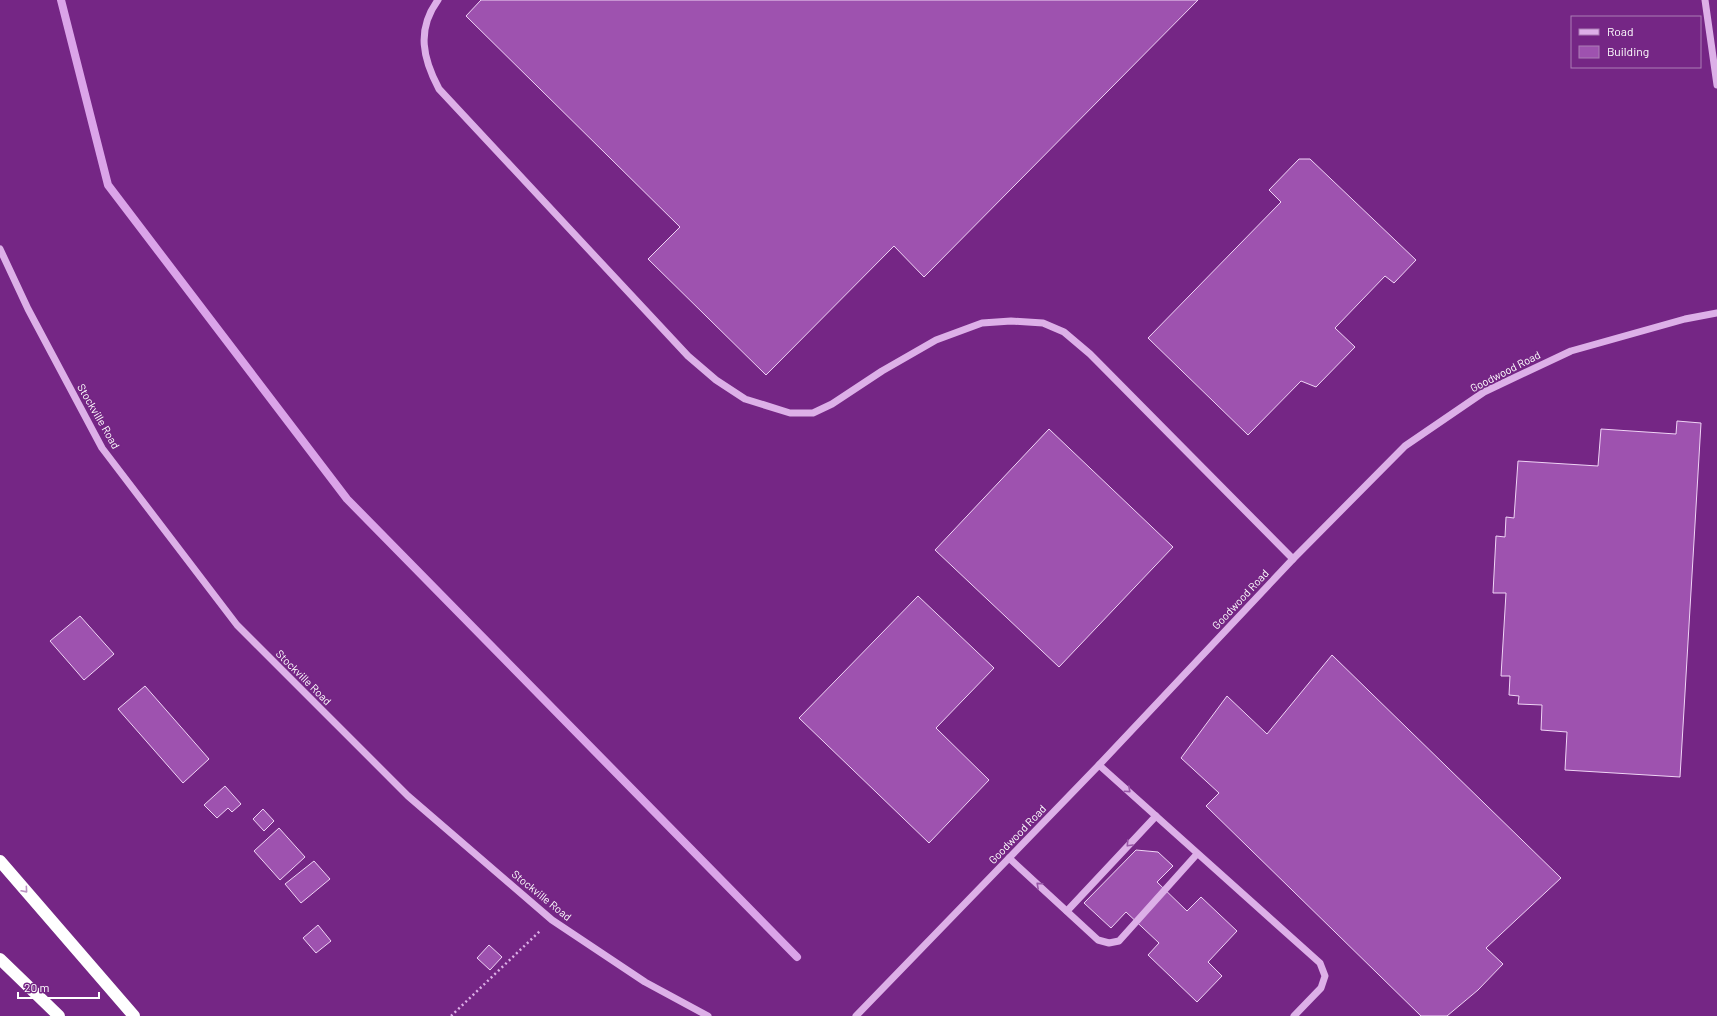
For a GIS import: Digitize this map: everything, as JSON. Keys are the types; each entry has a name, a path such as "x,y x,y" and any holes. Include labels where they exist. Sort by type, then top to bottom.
{"highway":[{"path":"0,861 134,1016"},
{"path":"0,959 59,1016"}],"street":[{"path":"438,0 424,26 424,49 431,74 439,89 688,356 716,380 745,399 790,413 813,413 832,404 882,371 936,340 982,323 1011,321 1043,323 1064,332 1090,354 1293,559"},
{"path":"1705,0 1717,85"},
{"name":"Stockville Road","path":"0,249 28,309 102,448 237,625 408,796 552,920 645,982 708,1016"},
{"name":"Goodwood Road","path":"856,1016 1099,765 1293,559 1405,446 1484,392 1571,351 1685,319 1717,313"},
{"path":"1099,765 1320,963 1325,976 1321,988 1294,1016"},
{"path":"1068,911 1156,816"},
{"path":"1009,858 1098,940 1109,943 1119,941 1197,854"}],"path":[{"path":"451,1016 552,920"}],"building":[{"path":"481,0 1198,0 924,277 894,246 766,375 648,259 680,227 466,16"},
{"path":"1299,159 1310,159 1416,260 1394,283 1385,276 1335,328 1355,347 1316,387 1301,381 1248,435 1148,338 1281,202 1269,190"},
{"path":"1677,421 1701,423 1680,777 1565,770 1567,732 1541,730 1542,705 1518,704 1519,696 1509,695 1510,676 1501,676 1506,593 1493,593 1496,536 1505,537 1506,517 1514,518 1518,461 1598,466 1601,429 1676,434"},
{"path":"1049,429 1173,547 1059,667 935,550"},
{"path":"918,596 994,668 936,728 989,780 929,843 799,718"},
{"path":"80,616 114,654 84,680 50,641"},
{"path":"1332,655 1561,878 1486,948 1503,964 1478,990 1447,1016 1421,1016 1206,806 1219,793 1181,758 1227,696 1267,734"},
{"path":"145,686 209,759 183,783 118,709"},
{"path":"225,786 241,804 232,812 228,808 217,818 204,805"},
{"path":"263,809 274,821 264,831 253,819"},
{"path":"279,828 305,857 280,880 254,851"},
{"path":"1136,850 1158,852 1173,866 1157,882 1187,911 1201,897 1237,931 1208,962 1222,976 1197,1002 1148,955 1159,943 1126,912 1111,928 1084,903"},
{"path":"314,861 330,879 301,903 285,884"},
{"path":"318,925 331,941 316,953 303,938"},
{"path":"489,945 502,957 490,970 477,958"}],"waterway":[{"path":"61,0 108,185 347,499 797,957"}]}
